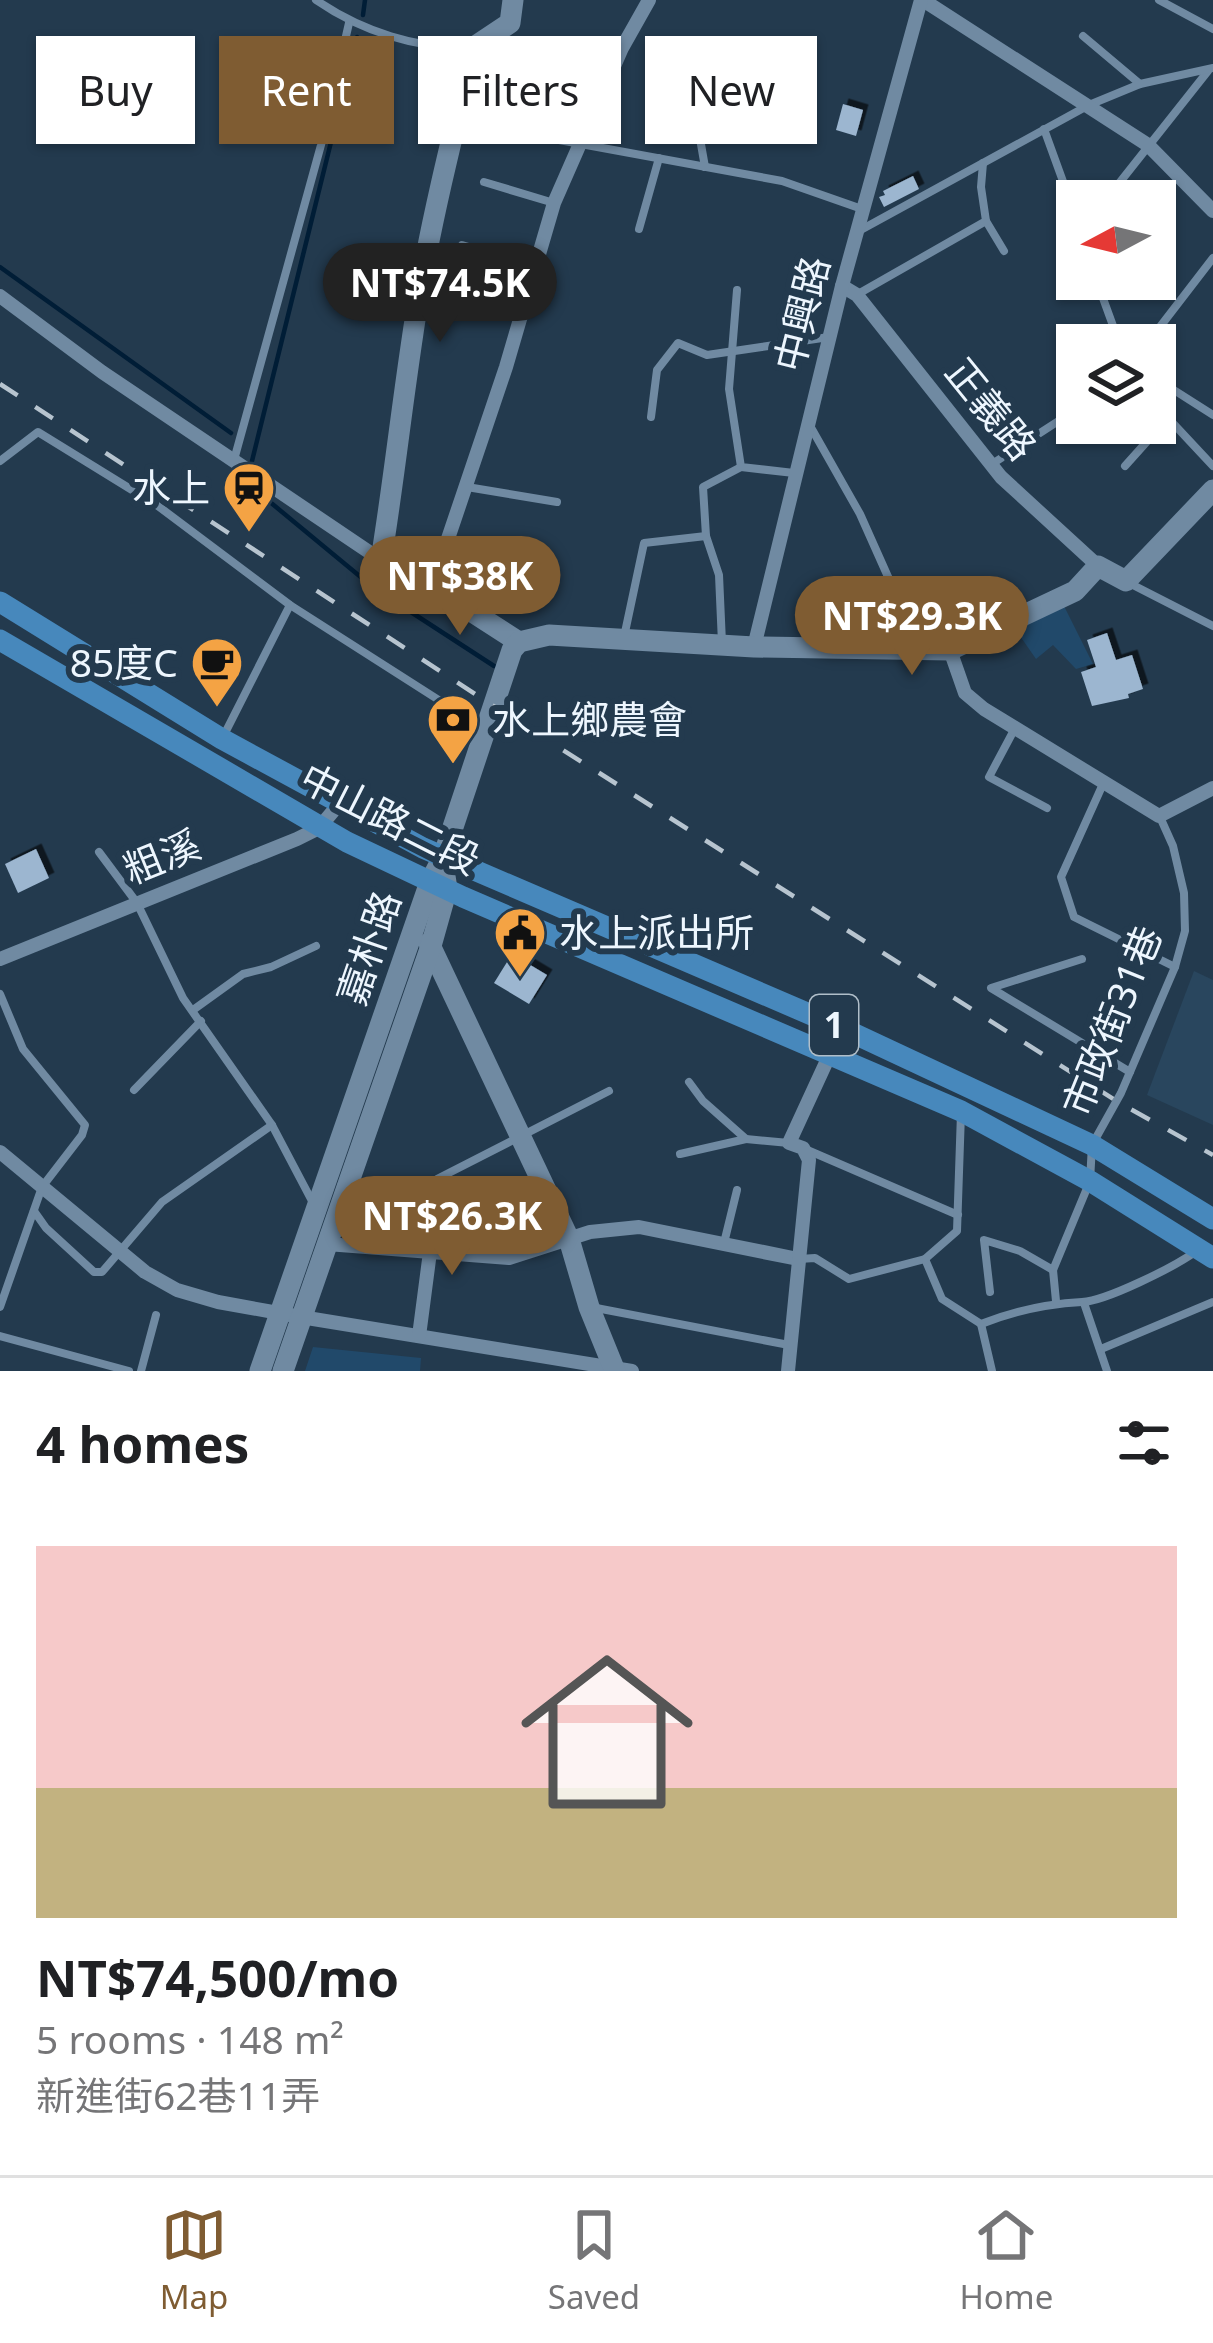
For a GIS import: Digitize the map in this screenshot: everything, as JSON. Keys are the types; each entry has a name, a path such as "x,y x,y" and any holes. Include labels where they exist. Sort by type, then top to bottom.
{"main road":[{"name":"中山路二段","path":"0,602 222,739 443,857 842,1028 1092,1145 1213,1219"},
{"name":"中山路二段","path":"0,640 320,828 438,886 961,1111 1090,1180 1206,1254"}],"street":[{"path":"494,36 510,23 513,0"},
{"path":"621,50 649,0"},
{"path":"922,0 1148,145 1213,211"},
{"name":"中興路","path":"754,646 856,232 922,0"},
{"path":"381,560 422,282 451,144"},
{"path":"432,586 554,203 580,144"},
{"name":"正義路","path":"842,286 857,295 1030,507 1098,566"},
{"path":"0,296 234,462 381,560 432,586 519,642 549,635 950,650 1076,591 1098,566 1126,581 1213,490"},
{"name":"嘉朴路","path":"260,1371 327,1244 431,946 443,857 512,650 519,642"},
{"path":"950,650 965,693 1159,816 1213,788"},
{"name":"粗溪","path":"0,959 320,828 339,804"},
{"name":"嘉朴路","path":"283,1371 316,1208 416,925 438,886"},
{"path":"416,925 431,946 524,1137 569,1239 589,1307 620,1370"},
{"path":"788,1371 809,1160 796,1146 842,1028"},
{"path":"0,1152 145,1272 177,1289 218,1302 620,1370"},
{"path":"327,1244 509,1258 590,1232 639,1227 798,1258"},
{"path":"418,1336 430,1252"}],"lane":[{"path":"316,0 349,23 418,43"},
{"path":"1159,0 1213,29"},
{"path":"234,462 349,23"},
{"path":"1083,36 1140,84"},
{"path":"856,232 1089,105 1140,84 1210,70"},
{"path":"1121,180 1210,70"},
{"path":"1044,129 1062,180"},
{"path":"580,144 782,181 863,209"},
{"path":"701,144 705,167"},
{"path":"639,229 659,158"},
{"path":"983,163 986,220 1004,250"},
{"path":"484,182 554,203"},
{"path":"857,295 986,220"},
{"path":"463,245 535,267"},
{"path":"1162,324 1213,258"},
{"path":"737,290 729,389 740,467"},
{"path":"650,417 657,370 678,343 706,355 829,337"},
{"path":"1176,391 1213,415"},
{"path":"991,464 1056,422"},
{"path":"808,423 860,514 893,588 903,649"},
{"path":"1176,427 1213,466"},
{"path":"0,461 38,432 158,506 290,604 485,730"},
{"path":"1125,466 1145,444"},
{"path":"722,645 719,574 706,536 704,487 740,467 796,474"},
{"path":"466,486 557,502"},
{"path":"624,639 644,543 706,536"},
{"path":"1126,581 1213,626"},
{"path":"222,739 290,604"},
{"path":"1015,728 989,777 1047,808"},
{"path":"1104,783 1061,877 1074,917 1175,967"},
{"name":"市政街31巷","path":"1053,1270 1090,1180 1092,1145 1130,1072 1175,967 1185,931 1184,893 1173,846 1159,816"},
{"path":"99,852 136,903 193,1010 272,1126 316,1208"},
{"path":"193,1010 243,974 316,946"},
{"path":"1082,958 991,988 1130,1072"},
{"path":"0,994 23,1049 85,1126 42,1187 0,1307"},
{"path":"134,1090 201,1021"},
{"path":"689,1082 746,1139"},
{"path":"437,1179 609,1091"},
{"path":"798,1258 815,1258 849,1279 925,1259 957,1231 961,1111"},
{"path":"33,1210 94,1272 102,1272 162,1202 272,1126"},
{"path":"680,1154 746,1139 796,1146 958,1215"},
{"path":"723,1245 737,1190"},
{"path":"990,1292 984,1240 1020,1251 1053,1270 1056,1301"},
{"path":"981,1324 1056,1301 1084,1303 1206,1254"},
{"path":"925,1259 942,1299 981,1324 992,1371"},
{"path":"1101,1349 1213,1302"},
{"path":"1084,1303 1107,1371"},
{"path":"589,1307 790,1346"},
{"path":"143,1370 156,1316"},
{"path":"0,1336 129,1371"}],"shaded area":[{"path":"1062,602 1093,664 1076,669 1053,645 1036,659 1011,623"},
{"path":"1194,971 1213,980 1213,1125 1147,1095"},
{"path":"313,1347 421,1358 420,1371 305,1371"}],"building":[{"path":"843,104 863,110 856,136 836,130"},
{"path":"913,176 919,189 884,207 879,197 885,195 883,191"},
{"path":"1107,633 1116,660 1132,655 1143,689 1128,694 1129,698 1092,706 1081,672 1096,667 1087,640"},
{"path":"36,849 49,878 18,893 5,864"},
{"name":"水上派出所","path":"512,954 547,975 529,1004 494,983"}],"waterway":[{"path":"363,15 365,0"},
{"path":"252,461 331,144"},
{"path":"0,267 231,433"},
{"path":"247,483 374,588 494,666"}],"railway":[{"path":"0,384 492,705 1118,1102 1213,1155"}],"place":[{"name":"水上","path":"249,534"},
{"name":"85度C","path":"217,709"},
{"name":"水上鄉農會","path":"453,766"},
{"name":"水上派出所","path":"520,979"}]}
